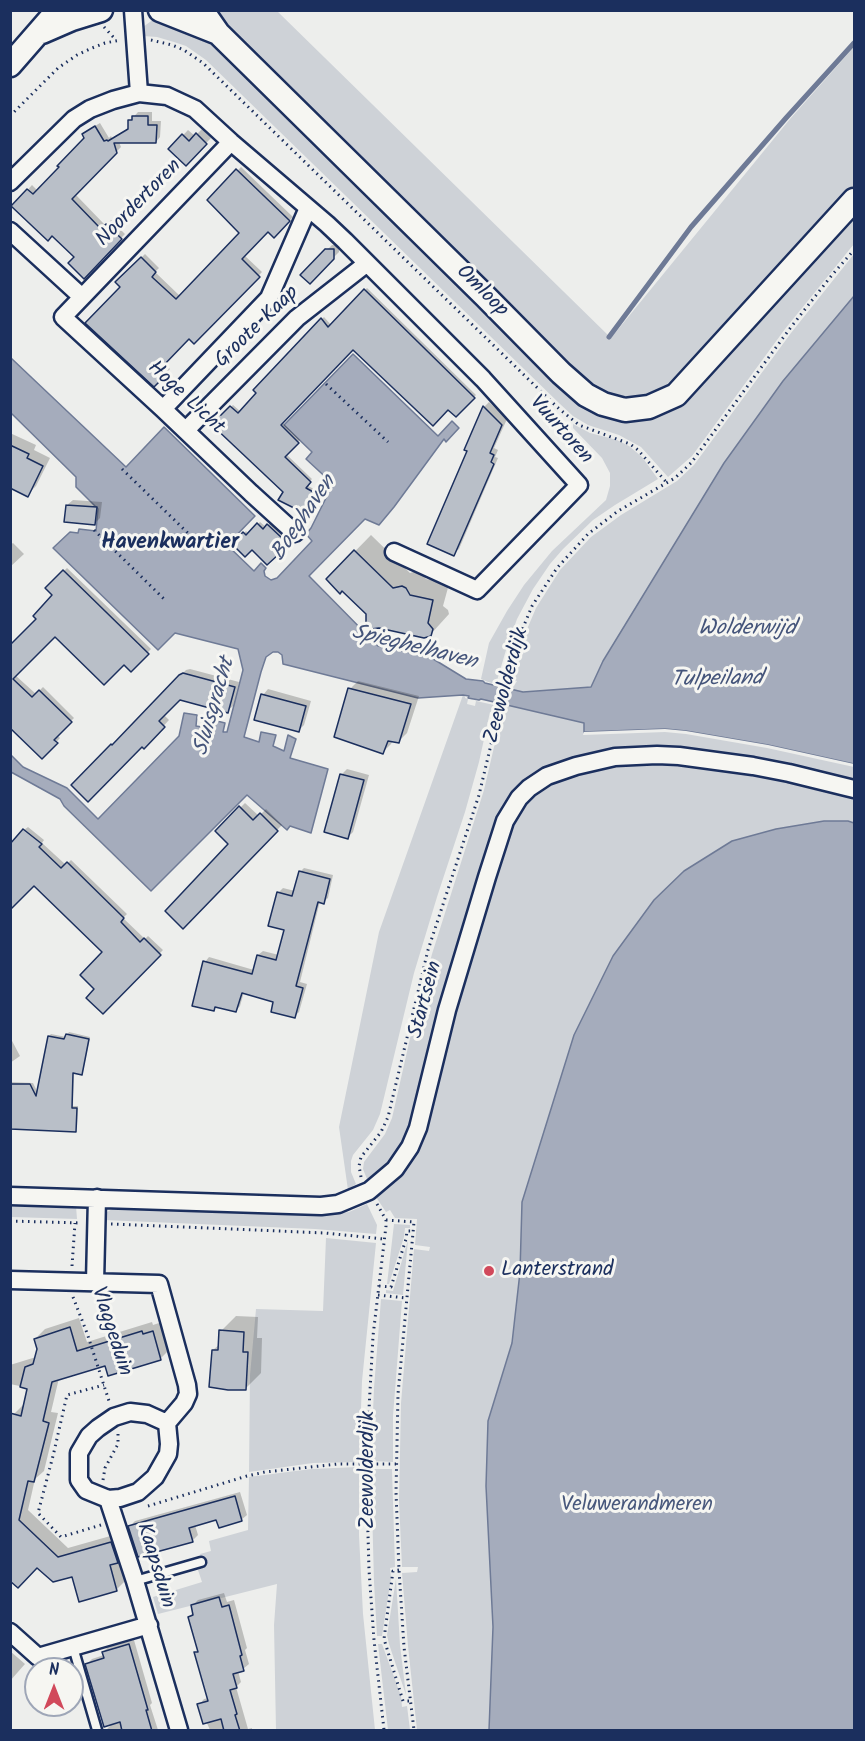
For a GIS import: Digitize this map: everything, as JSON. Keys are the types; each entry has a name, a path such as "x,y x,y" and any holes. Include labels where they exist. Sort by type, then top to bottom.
{"main road":[{"path":"10,65 58,10"},
{"path":"38,34 72,19 101,10"},
{"name":"Omloop","path":"160,10 218,33"},
{"name":"Omloop","path":"202,10 218,33 561,373 586,395 603,404 625,410 649,407 676,395 855,201"}],"street":[{"path":"133,10 139,93"},
{"path":"10,182 74,119 97,106 139,93 167,96 195,109 327,224 366,264"},
{"name":"Noordertoren","path":"82,297 231,142"},
{"name":"Groote Kaap","path":"164,409 269,298 308,208"},
{"path":"10,231 82,297"},
{"name":"Groote Kaap","path":"186,430 297,318 366,264"},
{"name":"Vuurtoren","path":"366,264 483,379 579,485 477,590 394,552"},
{"name":"Hoge Licht","path":"82,297 63,317 296,533"},
{"name":"Startsein","path":"10,1196 321,1206 338,1204 369,1191 395,1168 410,1147 418,1128 447,1010 505,821 519,798 529,788 547,776 585,764 615,758 657,755 753,766 855,789"},
{"name":"Vlaggeduin","path":"95,1282 97,1198"},
{"path":"10,1280 159,1284 188,1385 188,1394 184,1403 167,1423 170,1444 168,1454 155,1477 138,1492 120,1498 108,1498 86,1490 80,1480 79,1453 89,1436 98,1428 130,1412 147,1414 167,1423"},
{"name":"Kaapsduin","path":"108,1498 179,1731"},
{"path":"10,1632 38,1657 148,1626"}],"lane":[{"path":"135,1581 201,1562"},
{"path":"74,1647 97,1731"}],"path":[{"name":"Zeewolderdijk","path":"369,1191 360,1174 359,1161 381,1132 388,1117 424,967 478,795 513,652 540,592 578,544 598,526 618,511 675,478 692,463 791,327 855,250"},
{"path":"326,384 388,442"},
{"path":"122,469 194,539"},
{"path":"94,530 165,600"},
{"path":"381,1211 386,1220"},
{"name":"Zeewolderdijk","path":"384,1731 369,1570 366,1464 370,1380 386,1220 414,1222 398,1394 396,1464 399,1570 409,1701 414,1731"},
{"path":"10,1221 325,1233 384,1239"},
{"name":"Vlaggeduin","path":"75,1223 71,1281 73,1297 114,1418"},
{"path":"379,1286 391,1287 407,1230 413,1230"},
{"path":"378,1295 406,1298"},
{"path":"108,1498 103,1479 105,1468 118,1444 118,1429 114,1418"},
{"path":"148,1506 247,1476 312,1466 396,1464"},
{"path":"399,1570 393,1571 384,1639 404,1701 409,1701"},
{"path":"374,1640 384,1639"}],"green space":[{"path":"208,11 277,11 611,338 790,119 854,47 854,186 672,386 658,394 629,400 596,390 581,378"},
{"path":"154,19 216,44 593,411 616,420 639,421 659,416 677,406 854,213 854,244 785,329 692,456 668,477 641,447 619,435 588,425 573,416 206,60 186,46 157,37 143,36 143,27"},
{"name":"Veluwerandmeren","path":"854,254 854,1730 417,1730 402,1573 417,1572 418,1567 402,1567 399,1501 401,1403 414,1249 429,1251 430,1247 415,1245 417,1219 395,1218 390,1210 386,1212 376,1197 405,1173 424,1135 442,1053 463,975 512,824 525,802 534,793 555,780 562,763 539,772 526,781 516,792 499,820 446,985 411,1128 401,1146 384,1167 367,1179 363,1169 364,1162 385,1134 392,1118 432,954 484,790 501,717 503,717 506,705 580,722 608,654 591,687 523,692 512,689 517,681 514,680 515,670 513,669 517,653 536,608 560,570 591,537 621,515 677,481 694,465 791,333"},
{"path":"573,424 590,433 617,440 629,446 642,457 658,479 593,520 550,564 517,619 496,684 488,682 481,679 489,643 507,611 524,585 552,551 606,500 610,486 610,473 602,458 573,428"},
{"path":"463,695 468,699 467,704 475,706 476,701 494,705 490,712 465,812 414,973 380,1114 373,1130 353,1155 351,1172 356,1184 348,1190 339,1127 379,932"},
{"path":"11,1204 76,1206 77,1219 11,1217"},
{"path":"367,1204 377,1225 376,1234 315,1229 104,1220 107,1212 114,1208 324,1215 349,1212"},
{"path":"394,1224 410,1225 410,1228 405,1228 389,1284 387,1284"},
{"path":"326,1238 376,1243 362,1381 359,1462 313,1463 249,1472 250,1375 256,1309 323,1311"},
{"path":"408,1240 403,1295 386,1293 386,1290 393,1291"},
{"path":"381,1299 402,1301 393,1416 393,1462 371,1461"},
{"path":"359,1467 359,1535 363,1614 375,1730 276,1730 274,1625 277,1584 158,1614 153,1597 202,1582 198,1570 204,1568 200,1554 211,1551 209,1541 248,1530 249,1477 311,1469"},
{"path":"371,1469 392,1469 395,1567 390,1568 391,1578 382,1636 377,1636"},
{"path":"396,1579 400,1645 406,1695 387,1635"},
{"path":"378,1644 382,1644 401,1696 402,1707 407,1706 410,1730 388,1730"}],"water":[{"path":"854,296 854,764 768,745 686,731 665,729 584,732 584,723 468,698 469,696 418,698 283,664 282,655 273,652 266,657 244,737 259,742 261,732 276,735 273,746 284,751 288,735 296,739 290,758 328,769 311,833 290,826 287,830 247,795 151,891 64,806 60,799 11,772 10,754 23,767 67,788 98,819 179,736 184,713 197,715 196,726 214,729 217,721 225,723 223,732 227,732 243,670 238,649 175,633 158,650 53,548 70,532 78,533 79,529 96,531 98,509 76,487 76,477 11,413 11,358 126,467 164,427 255,516 227,545 254,571 261,563 266,568 265,576 271,580 277,578 312,541 306,534 333,484 306,459 312,452 284,425 353,354 438,436 452,421 459,428 446,442 444,439 379,525 365,519 309,576 378,646 430,657 466,679 483,681 523,692 591,687 603,661 724,463 783,381"},
{"name":"Veluwerandmeren","path":"824,821 854,823 854,1730 489,1730 493,1627 486,1486 488,1421 512,1343 520,1272 522,1202 574,1035 613,956 654,900 684,871 732,841 776,829"}],"pier":[{"path":"499,683 510,686 505,708 494,705"},
{"path":"665,729 768,745 854,764 854,767 767,748 686,734 665,732 583,735 584,732"}],"building":[{"path":"132,116 148,116 148,125 157,125 156,143 114,143 117,153 72,199 101,229 106,224 122,239 84,279 68,263 74,257 52,236 48,241 11,206 27,189 33,194 84,138 82,134 95,126 104,141 108,141 128,129 128,120 132,120"},
{"path":"196,133 207,144 186,166 168,149 182,134 189,141"},
{"path":"236,169 290,221 274,238 268,232 242,259 260,277 194,344 189,339 162,367 168,373 154,387 85,323 120,287 115,282 141,257 156,272 152,277 176,299 239,233 207,200"},
{"path":"325,249 334,249 334,259 310,284 300,275"},
{"path":"364,289 475,398 456,417 448,410 433,426 353,350 281,425 299,443 285,457 311,482 306,488 317,494 306,514 278,500 283,492 212,425 215,421 213,417 221,415 230,406 238,413 256,393 253,390 321,318 328,327"},
{"path":"483,406 502,425 490,453 494,455 491,462 494,464 454,556 427,544 467,451 464,450"},
{"path":"10,445 29,454 27,458 43,466 28,497 10,488"},
{"path":"66,505 97,507 95,525 64,522"},
{"path":"257,523 263,529 267,524 283,539 273,549 279,554 267,565 252,550 245,557 232,544 243,532 246,535"},
{"path":"354,550 393,588 402,586 410,595 433,600 428,623 433,629 431,636 424,638 379,628 371,629 366,623 366,614 342,591 340,594 326,579"},
{"path":"63,570 149,654 131,672 124,665 104,685 55,637 13,679 32,697 39,690 72,722 54,740 58,743 42,759 10,728 10,645 36,619 33,616 52,595 45,588"},
{"path":"183,673 235,687 228,713 180,700 159,721 165,727 88,802 71,785"},
{"path":"348,688 411,704 399,743 388,741 383,754 334,737"},
{"path":"261,694 306,706 299,732 254,720"},
{"path":"340,774 364,780 348,839 324,832"},
{"path":"239,806 253,820 260,813 278,831 183,929 165,911 228,844 215,831"},
{"path":"23,829 42,844 39,847 61,868 67,862 124,918 121,922 140,942 144,938 161,955 103,1014 86,998 94,989 80,975 102,952 34,886 10,910 10,844"},
{"path":"299,871 330,879 324,904 318,902 296,986 303,988 295,1018 271,1012 273,1002 242,993 236,1012 215,1007 214,1011 192,1006 203,961 252,974 257,955 276,960 284,930 268,926 277,892 292,896"},
{"path":"66,1034 89,1039 82,1075 73,1073 72,1108 77,1108 76,1132 10,1129 10,1084 30,1084 36,1096 48,1036 64,1039"},
{"path":"70,1327 77,1351 142,1331 143,1334 153,1331 161,1360 108,1376 105,1366 52,1382 43,1421 49,1423 34,1482 28,1481 19,1520 58,1557 111,1542 118,1563 110,1565 117,1591 79,1602 72,1577 53,1582 37,1568 18,1588 10,1581 10,1413 21,1416 27,1389 20,1387 25,1367 33,1364 37,1349 34,1339"},
{"path":"219,1330 244,1332 243,1352 248,1352 246,1390 209,1387 212,1350 218,1350"},
{"path":"235,1496 242,1521 219,1528 216,1520 189,1528 193,1542 138,1557 128,1526"},
{"path":"219,1597 222,1607 229,1605 242,1655 240,1656 244,1671 233,1674 237,1688 230,1690 240,1731 224,1731 221,1719 203,1724 197,1704 208,1701 194,1652 198,1652 188,1617 193,1615 191,1605"},
{"path":"129,1644 152,1731 122,1731 120,1722 104,1727 85,1664 104,1658 102,1652"}],"waterway":[{"path":"609,337 691,227 854,43"}],"place":[{"name":"Lanterstrand","path":"489,1271"}],"district":[{"name":"Havenkwartier","path":"170,544"}],"water label":[{"name":"Boeghaven","path":"305,519"},
{"name":"Wolderwijd","path":"747,630"},
{"name":"Spieghelhaven","path":"414,649"},
{"name":"Tulpeiland","path":"717,681"},
{"name":"Sluisgracht","path":"216,707"}]}
